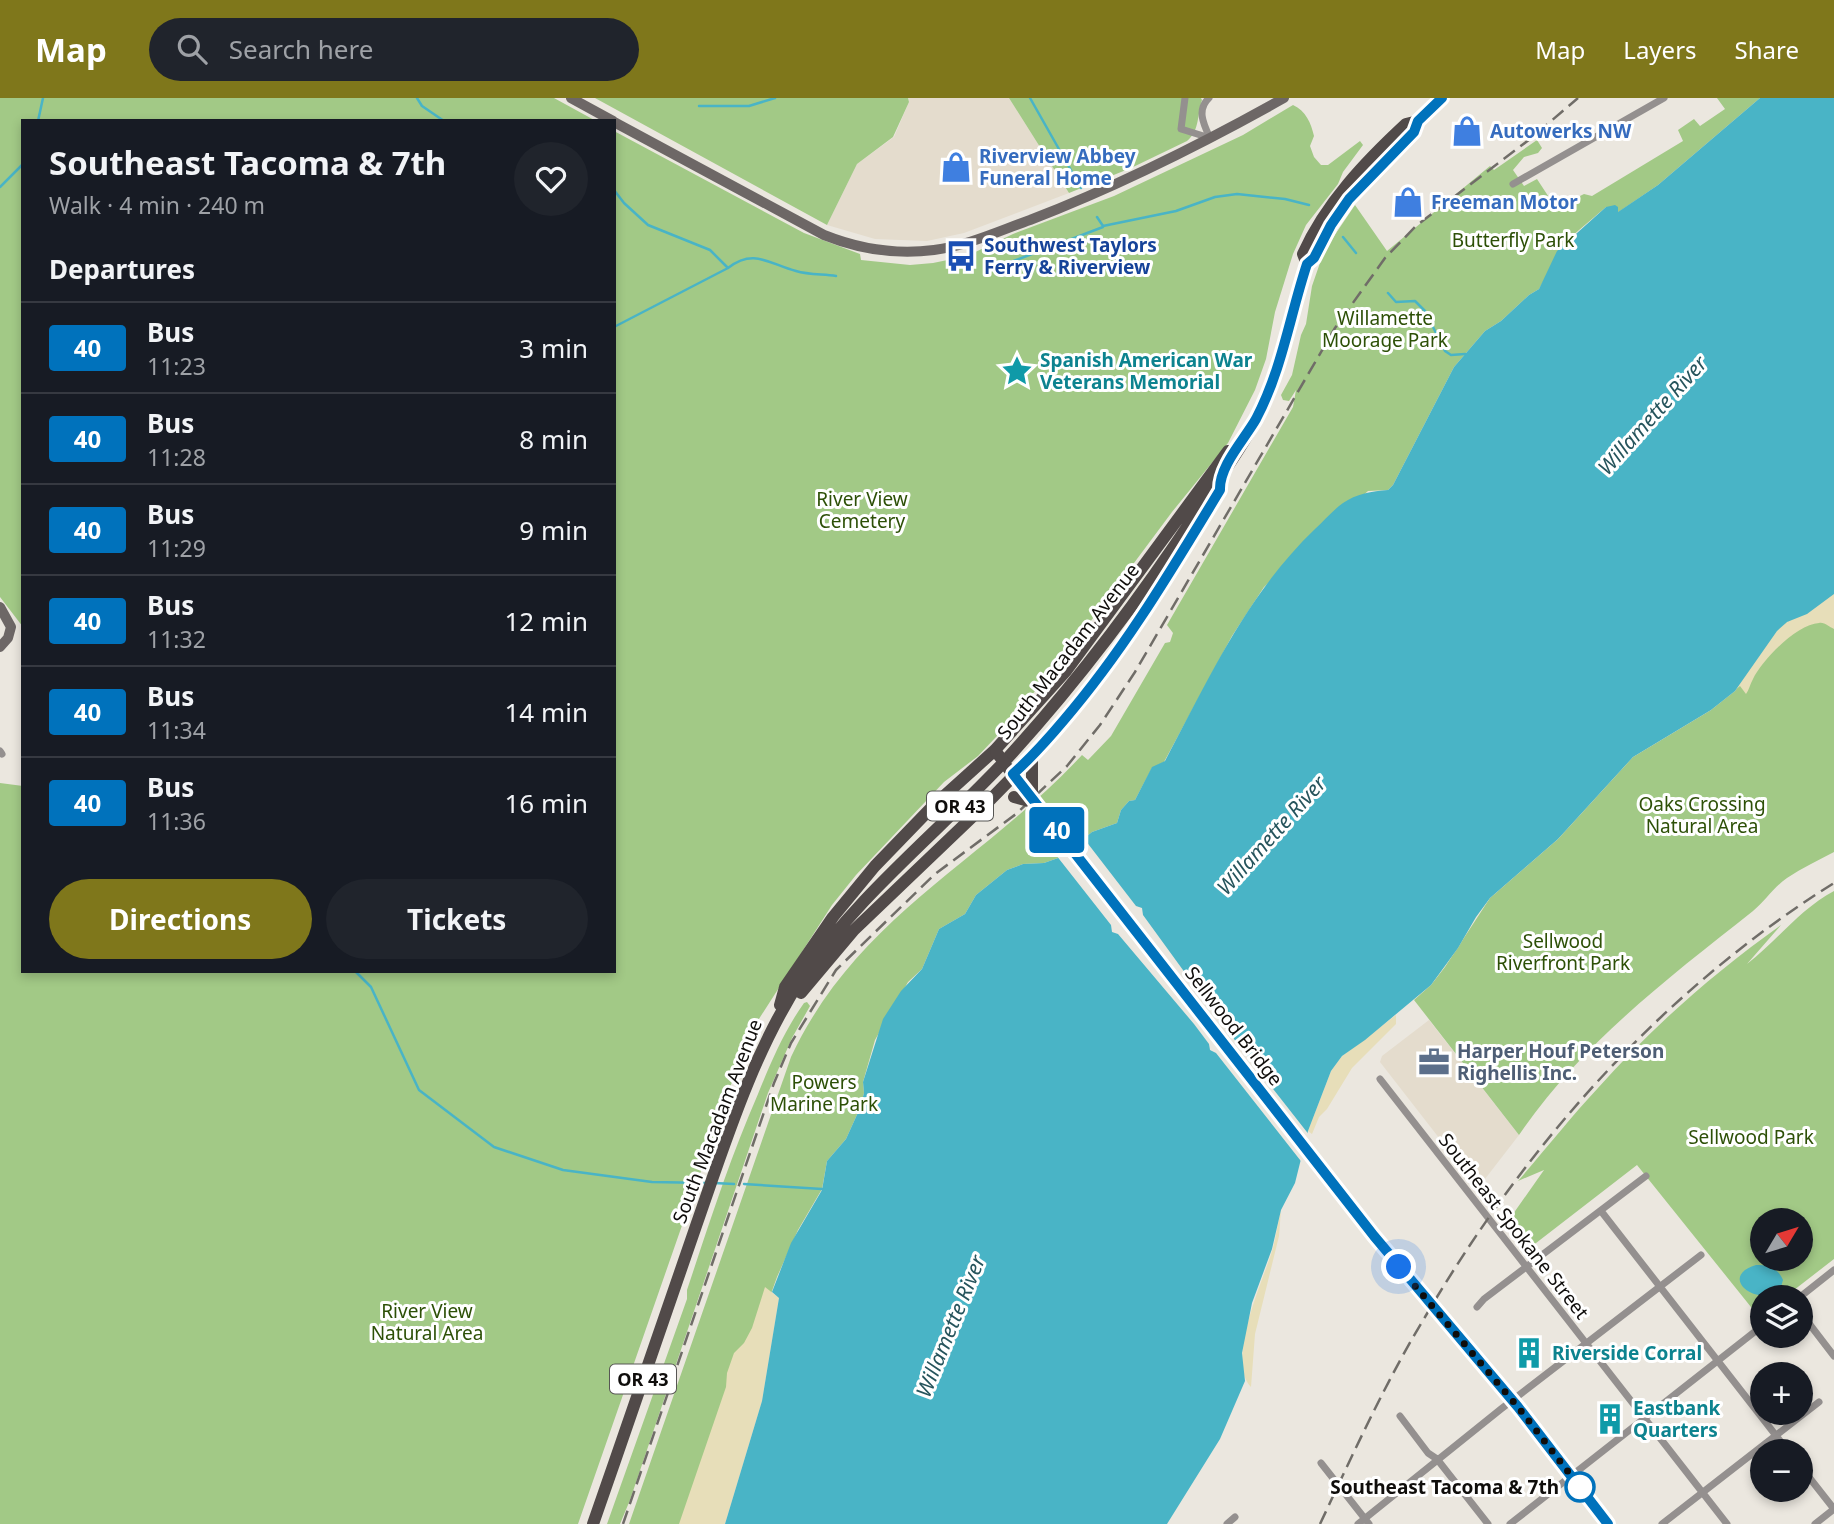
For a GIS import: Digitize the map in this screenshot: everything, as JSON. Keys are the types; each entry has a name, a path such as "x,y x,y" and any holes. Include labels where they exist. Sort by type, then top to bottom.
{"main road":[{"path":"571,98 610,119"},
{"path":"616,122 824,235 861,247 907,252 950,247 993,234 1113,186 1284,98"},
{"name":"South Macadam Avenue","path":"593,1524 725,1141 774,1022 803,976 834,936 873,892 990,777 1045,717 1128,611 1220,478 1270,390 1307,264 1314,258 1345,204 1414,132 1418,121 1442,98"},
{"name":"South Macadam Avenue","path":"1307,264 1303,254 1326,211 1406,124 1418,121"},
{"path":"1344,189 1342,201 1345,204"},
{"path":"774,1022 785,987 832,917 884,856 933,806 995,751 1066,671 1231,447 1244,439"},
{"path":"774,1022 836,950 989,801 1074,708 1122,647 1164,582 1220,490 1220,478"},
{"path":"0,607 11,627 8,638 0,647"},
{"name":"Sellwood Bridge","path":"995,751 1365,1226 1512,1400 1608,1524"},
{"path":"989,801 1005,796 1034,800 1032,757"}],"street":[{"path":"1185,98 1181,129 1210,138"},
{"path":"1209,98 1201,111 1210,138"},
{"path":"1513,184 1661,99"},
{"name":"Southeast Spokane Street","path":"1380,1079 1727,1524"},
{"path":"1477,1307 1646,1176"},
{"path":"1601,1211 1779,1439"},
{"path":"1321,1463 1364,1522 1437,1459 1701,1255"},
{"path":"1813,1287 1834,1270"},
{"path":"1813,1329 1834,1356"},
{"path":"1510,1524 1750,1335"},
{"path":"1662,1524 1819,1402"},
{"path":"1400,1416 1488,1524"},
{"path":"1813,1482 1834,1509 1815,1524"},
{"path":"1227,1524 1235,1517"}],"shaded area":[{"path":"908,98 1009,98 1069,193 964,233 927,241 875,239 827,225 857,164 894,137 909,102"},
{"path":"1429,1020 1519,1135 1478,1188 1380,1062 1382,1056"}],"green space":[{"path":"0,98 554,98 592,119 21,119 21,624 0,597"},
{"path":"595,98 908,98 909,102 893,137 857,164 827,225"},
{"path":"1009,98 1202,100 1196,127 1187,141 1131,168 1069,193"},
{"path":"1717,98 1760,98 1658,185 1617,213 1618,207 1606,207 1565,242 1539,289 1485,331 1454,367 1393,485 1388,490 1368,491 1264,587 1232,636 1164,762 1152,768 1135,800 1129,801 1121,810 1117,823 1092,832 1061,857 1007,870 976,895 965,914 939,929 922,969 908,982 875,1040 863,1082 864,1093 860,1108 846,1139 827,1161 822,1189 798,1230 777,1277 689,1524 629,1524 791,1057 818,1008 850,966 886,928 1004,828 1082,755 1088,760 1111,736 1165,643 1170,642 1173,633 1167,625 1293,407 1296,390 1289,401 1283,400 1281,395 1292,375 1306,324 1312,286 1330,242 1355,205 1387,251 1490,166 1494,170 1537,140 1542,148 1538,153 1524,157 1513,170 1524,186 1537,179 1556,208 1584,194 1592,196 1683,141 1678,130 1694,119 1700,126 1725,109"},
{"path":"1293,105 1305,114 1309,122 1314,136 1310,146 1321,165 1328,165 1360,141 1363,145 1343,172 1338,184 1306,225 1293,254 1275,312 1266,359 1255,390 1228,443 1172,512 1064,657 996,737 978,756 944,782 856,875 832,905 748,1036 578,1524 0,1524 0,783 21,786 21,973 616,973 616,132 804,233 860,254 861,260 910,265 967,256 1013,234 1114,196 1243,135"},
{"path":"1834,594 1834,852 1782,882 1753,911 1627,1014 1570,1071 1519,1135 1414,1000 1431,985 1445,967 1490,898 1558,839 1633,757 1711,710 1735,691 1777,631 1787,622"},
{"name":"Sellwood Park","path":"1834,891 1834,1259 1800,1285 1750,1285 1750,1306 1637,1165 1527,1250 1506,1224 1544,1170 1518,1181 1588,1099 1662,1022 1708,981 1781,925 1747,964 1799,916"},
{"name":"Powers Marine Park","path":"807,1002 810,1006 792,1038 768,1093 630,1500 620,1524 607,1524 687,1299 687,1290 738,1142 778,1047"}],"sand":[{"path":"1834,588 1834,629 1821,623 1810,625 1791,636 1764,662 1746,694 1740,686 1711,710 1633,757 1558,839 1490,898 1431,985 1507,867 1772,633"},
{"path":"1396,1015 1396,1024 1352,1068 1327,1109 1319,1117 1312,1134 1308,1131 1331,1071 1342,1056"},
{"path":"1281,1210 1279,1236 1255,1334 1251,1387 1244,1375 1244,1339 1273,1248"},
{"path":"765,1287 779,1298 762,1401 725,1524 679,1524 726,1387 727,1373 734,1353 744,1343 752,1328"}],"water":[{"name":"Willamette River","path":"1760,98 1834,98 1834,594 1807,614 1787,622 1777,631 1735,691 1711,710 1633,757 1558,839 1490,898 1431,985 1342,1056 1331,1071 1308,1131 1295,1183 1281,1210 1272,1249 1252,1303 1242,1353 1245,1381 1220,1439 1167,1524 725,1524 762,1401 779,1298 772,1292 791,1243 822,1190 827,1161 846,1139 860,1108 864,1093 863,1082 883,1019 901,991 922,969 939,929 965,914 976,895 1007,870 1061,857 1092,832 1117,823 1121,810 1129,801 1135,800 1152,767 1165,761 1213,669 1269,581 1291,554 1339,506 1359,495 1388,490 1393,485 1454,367 1485,331 1539,289 1557,251 1606,207 1615,205 1618,212 1658,185"},
{"path":"1750,1268 1750,1271 1776,1271 1783,1280 1782,1285 1750,1285 1750,1292 1740,1282 1740,1276"}],"pier":[{"path":"1082,836 1136,906 1142,908 1143,915 1212,1010 1227,1030 1233,1032 1234,1039 1310,1136 1304,1165 1216,1053 1210,1050 1209,1044 1194,1024 1118,934 1112,932 1111,925 1056,855"}],"waterway":[{"path":"38,119 43,98"},
{"path":"417,98 422,106 441,119"},
{"path":"699,106 749,106 775,98"},
{"path":"1030,98 1081,188"},
{"path":"0,187 21,166"},
{"path":"616,193 648,225 710,250 728,268 737,262 754,258 801,272 836,276"},
{"path":"1097,217 1103,226 1176,211 1215,197 1237,194 1285,199 1309,205"},
{"path":"1011,262 1103,227"},
{"path":"1343,237 1356,253"},
{"path":"616,326 728,268"},
{"path":"1388,293 1396,302 1415,301 1425,311 1445,351 1451,355 1465,354"},
{"path":"357,973 371,987 419,1090 494,1147 563,1170 652,1182 707,1183"},
{"path":"714,1183 734,1184"},
{"path":"744,1184 822,1189"}],"railway":[{"path":"623,1524 774,1083 791,1043 836,970 935,874 1016,814 1067,766 1100,725 1135,672 1335,328 1385,258 1416,226 1530,139 1578,98"},
{"path":"1320,1524 1410,1342 1465,1253 1554,1131 1656,1021 1712,971 1772,925 1834,883"}],"bus line":[{"name":"40","path":"1442,98 1418,121 1414,132 1354,192 1338,214 1314,258 1307,264 1270,390 1220,478 1220,490 1122,647 1032,757 1013,774 1374,1236 1518,1407 1608,1524"}],"place":[{"name":"Autowerks NW","path":"1467,131"},
{"name":"Riverview Abbey Funeral Home","path":"956,167"},
{"name":"Freeman Motor","path":"1408,202"},
{"name":"Southwest Taylors Ferry & Riverview","path":"961,256"},
{"name":"Spanish American War Veterans Memorial","path":"1017,371"},
{"name":"Harper Houf Peterson Righellis Inc.","path":"1434,1062"},
{"name":"Riverside Corral","path":"1529,1353"},
{"name":"Eastbank Quarters","path":"1610,1419"},
{"name":"Southeast Tacoma & 7th","path":"1580,1487"}],"route":[{"path":"1399,1267 1518,1407 1580,1487"}],"park label":[{"name":"Butterfly Park","path":"1513,240"},
{"name":"Willamette Moorage Park","path":"1385,329"},
{"name":"River View Cemetery","path":"862,510"},
{"name":"Oaks Crossing Natural Area","path":"1702,815"},
{"name":"Sellwood Riverfront Park","path":"1563,952"},
{"name":"River View Natural Area","path":"427,1322"}]}
